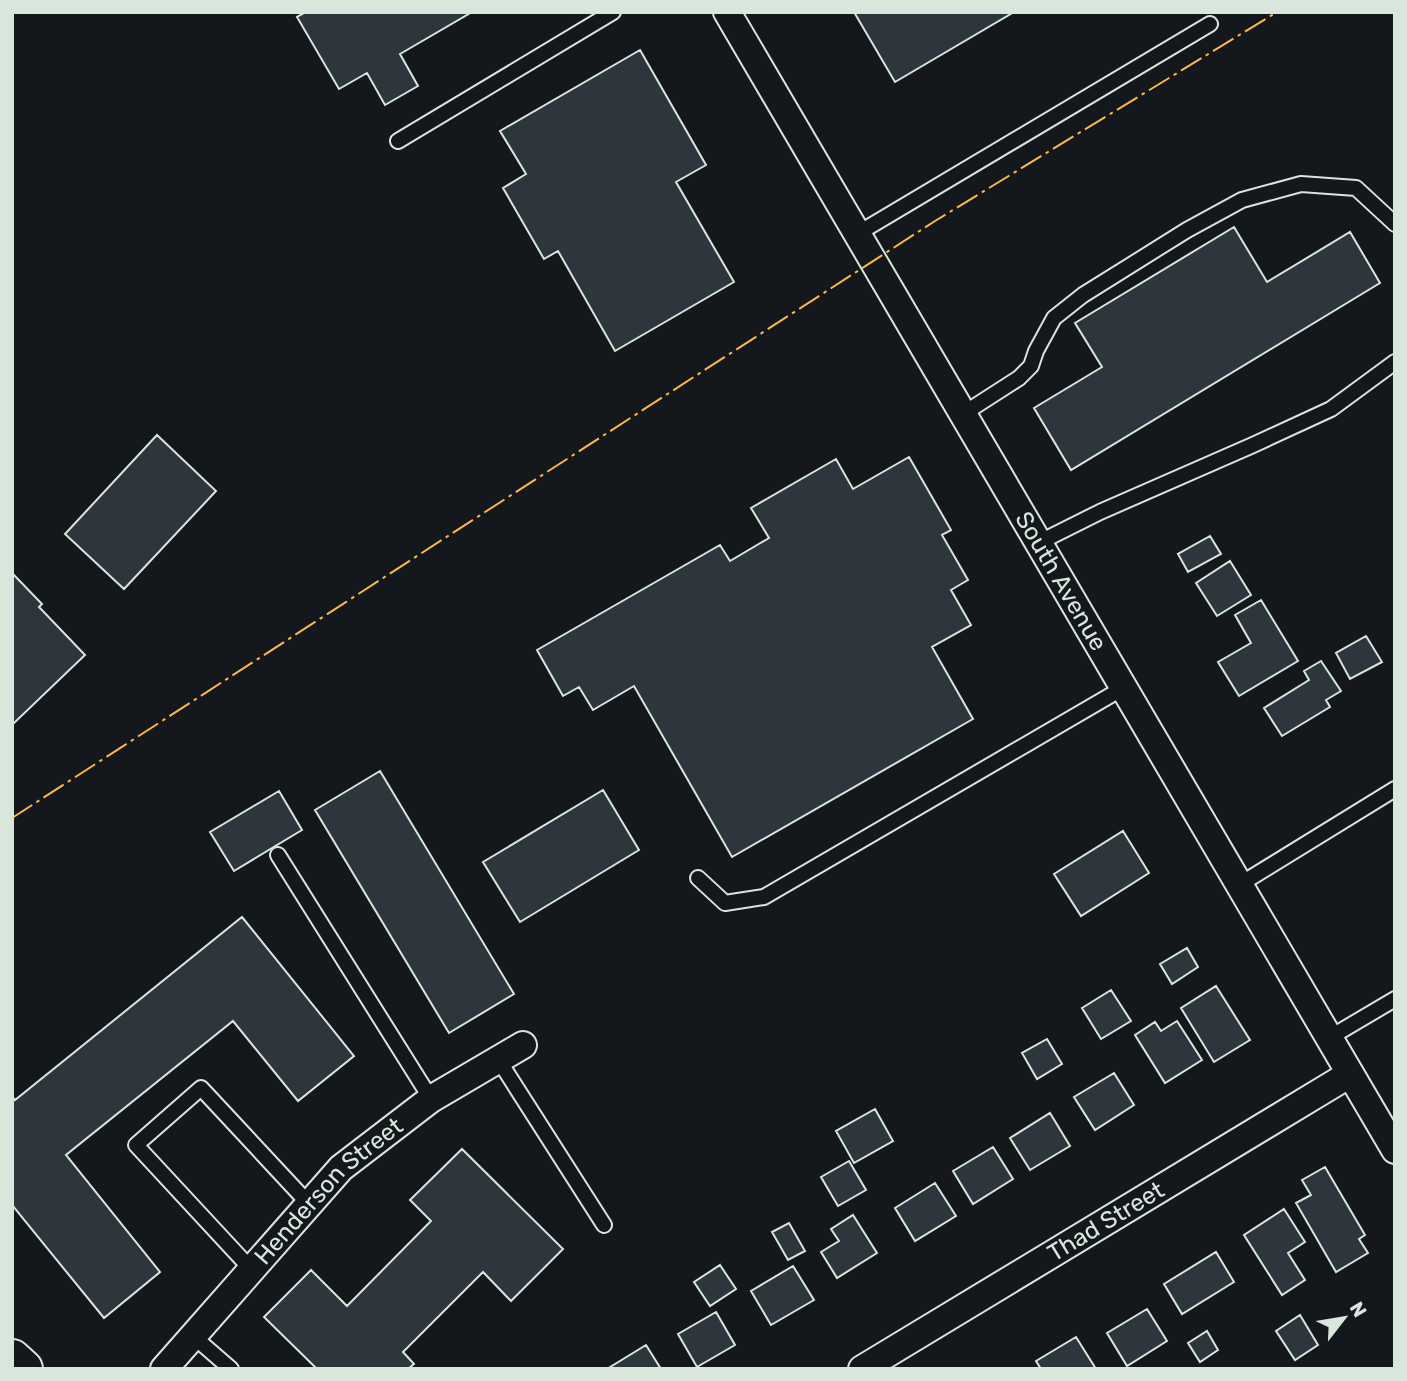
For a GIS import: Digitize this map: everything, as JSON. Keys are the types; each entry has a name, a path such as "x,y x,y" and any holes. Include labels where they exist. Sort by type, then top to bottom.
{"main road":[{"path":"12,1359 23,1369"}],"street":[{"name":"South Avenue","path":"727,12 1395,1150"},
{"name":"Henderson Street","path":"164,1369 341,1168 431,1100 523,1045"},
{"name":"Thad Street","path":"862,1369 1350,1074"}],"lane":[{"path":"398,141 613,12"},
{"path":"857,234 1210,24"},
{"path":"962,414 1019,378 1031,366 1036,351 1055,318 1083,295 1187,230 1242,200 1301,184 1356,188 1395,224"},
{"path":"1038,543 1331,409 1395,362"},
{"path":"698,878 725,903 764,897 1123,688"},
{"path":"1239,885 1395,789"},
{"path":"278,855 431,1100"},
{"path":"1329,1038 1395,999"},
{"path":"498,1059 604,1225"},
{"path":"251,1269 136,1145 201,1088 309,1204"},
{"path":"193,1336 231,1369"}],"building":[{"path":"306,12 472,12 400,54 418,86 385,105 367,73 339,89 297,17"},
{"path":"854,12 1014,12 895,82"},
{"path":"640,50 706,165 676,182 734,282 615,351 558,251 544,259 503,188 526,174 500,131"},
{"path":"1234,227 1267,282 1350,232 1380,283 1071,470 1034,408 1102,367 1075,323"},
{"path":"157,435 216,491 124,589 65,534"},
{"path":"909,457 951,530 942,535 968,580 951,590 971,625 932,647 973,719 732,857 634,686 593,710 579,687 563,696 537,650 720,545 730,561 769,538 751,508 836,459 853,489"},
{"path":"1210,536 1221,554 1188,572 1178,554"},
{"path":"1230,561 1251,595 1217,616 1196,583"},
{"path":"12,573 42,604 39,607 85,655 12,725"},
{"path":"1261,600 1298,661 1239,696 1218,662 1251,643 1235,615"},
{"path":"1366,636 1382,662 1350,679 1336,653"},
{"path":"1321,661 1341,691 1326,700 1330,707 1282,736 1264,708 1309,680 1304,671"},
{"path":"380,771 514,994 449,1033 315,810"},
{"path":"603,790 639,850 520,922 483,862"},
{"path":"279,791 302,830 234,871 210,832"},
{"path":"1123,831 1149,873 1081,916 1054,874"},
{"path":"242,917 354,1056 298,1101 233,1021 66,1155 160,1272 104,1318 12,1205 12,1096 15,1100"},
{"path":"1187,948 1198,967 1172,984 1160,964"},
{"path":"1216,986 1250,1040 1214,1062 1181,1008"},
{"path":"1111,990 1131,1021 1101,1039 1082,1008"},
{"path":"1177,1021 1202,1060 1165,1083 1135,1035 1155,1022 1161,1031"},
{"path":"1047,1039 1062,1064 1037,1079 1022,1053"},
{"path":"1114,1073 1134,1105 1095,1130 1074,1097"},
{"path":"875,1109 893,1141 854,1163 836,1131"},
{"path":"1050,1113 1070,1146 1030,1170 1010,1138"},
{"path":"993,1147 1013,1179 973,1204 953,1171"},
{"path":"462,1149 563,1249 511,1301 483,1272 403,1352 414,1364 408,1369 317,1369 264,1317 311,1270 347,1306 431,1221 410,1200"},
{"path":"849,1161 866,1190 838,1206 821,1177"},
{"path":"1325,1167 1365,1235 1359,1239 1368,1253 1336,1272 1296,1203 1311,1195 1302,1180"},
{"path":"935,1183 956,1216 915,1241 895,1208"},
{"path":"1284,1209 1305,1242 1288,1253 1305,1280 1282,1295 1244,1235"},
{"path":"853,1215 877,1253 837,1278 821,1252 839,1241 831,1229"},
{"path":"789,1223 805,1251 788,1260 772,1232"},
{"path":"1216,1252 1234,1282 1182,1314 1164,1284"},
{"path":"720,1265 736,1289 710,1306 694,1282"},
{"path":"793,1266 814,1300 771,1325 751,1291"},
{"path":"1147,1309 1167,1341 1127,1366 1107,1333"},
{"path":"716,1312 735,1345 697,1367 678,1334"},
{"path":"1300,1315 1318,1345 1295,1360 1276,1331"},
{"path":"1207,1331 1218,1350 1200,1362 1188,1343"},
{"path":"1076,1337 1096,1369 1041,1369 1036,1361"},
{"path":"646,1345 661,1369 607,1369"}],"power":[{"path":"12,818 935,221 1277,12"}]}
